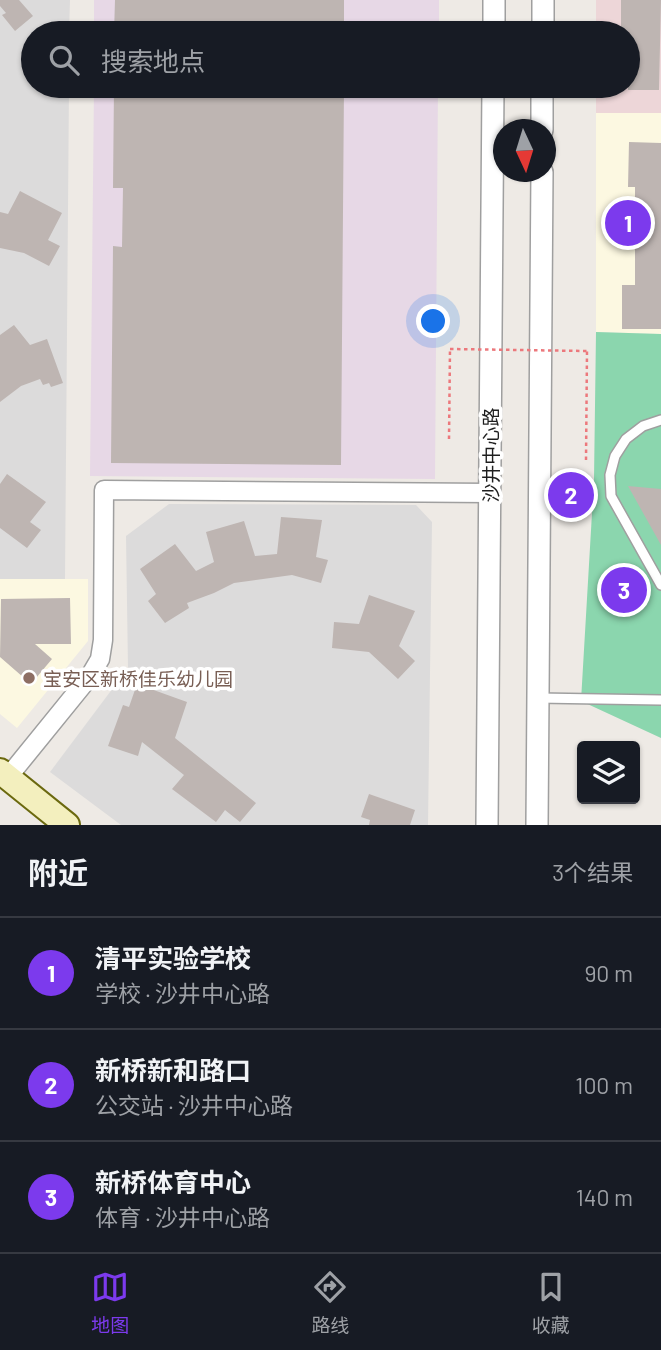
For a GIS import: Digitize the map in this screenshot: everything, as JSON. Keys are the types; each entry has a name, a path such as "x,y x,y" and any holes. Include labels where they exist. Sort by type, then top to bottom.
{"main road":[{"path":"4,774 68,825"}],"street":[{"path":"494,0 494,21"},
{"path":"543,0 543,21"},
{"name":"沙井中心路","path":"487,825 493,98"},
{"path":"542,98 542,119"},
{"path":"537,825 542,182"},
{"path":"4,774 90,676 100,659 103,640 104,490 490,493"}],"lane":[{"path":"661,420 643,426 626,439 615,456 610,475 611,496 661,585"},
{"path":"538,698 661,700"}],"path":[{"path":"449,439 450,349 587,351 586,460"}],"shaded area":[{"path":"0,0 70,0 69,21 21,21 21,98 69,98 65,579 0,579"},
{"path":"94,0 439,0 439,21 94,21"},
{"path":"596,0 661,0 661,113 596,113 596,98 640,98 640,21 596,21"},
{"path":"94,98 438,98 435,479 90,476"},
{"path":"596,113 661,113 661,334 596,332"},
{"path":"169,504 416,505 432,522 428,825 121,825 50,772 128,668 126,536"},
{"name":"宝安区新桥佳乐幼儿园","path":"0,579 88,579 88,641 17,728 0,714"}],"green space":[{"path":"596,332 661,334 661,738 581,701 594,479"}],"building":[{"path":"0,0 19,0 33,16 27,21 21,21 21,26 15,31 2,15 6,13 0,6"},
{"path":"115,0 344,0 344,21 114,21"},
{"path":"621,0 661,0 659,90 640,90 640,21 621,21"},
{"path":"114,98 344,98 341,465 111,463 113,246 122,247 123,188 113,188"},
{"path":"629,142 661,143 661,329 622,329 622,285 635,285 635,187 628,187"},
{"path":"20,191 62,213 48,240 60,246 49,266 24,253 0,248 0,212 8,214"},
{"path":"14,325 30,345 47,339 63,383 51,387 49,383 43,385 40,379 21,386 0,402 0,335"},
{"path":"7,474 46,502 30,522 41,530 27,548 0,528 0,484"},
{"path":"628,486 661,489 661,545"},
{"path":"281,517 322,520 316,557 328,560 321,583 292,575 234,583 187,603 189,608 165,623 148,601 156,594 140,569 175,544 196,571 214,562 206,532 244,521 255,556 277,554"},
{"path":"369,595 415,611 399,646 415,661 398,679 369,652 332,648 334,622 359,624"},
{"path":"70,598 71,644 35,644 52,659 31,684 0,657 1,599"},
{"path":"137,684 187,702 175,738 256,803 240,822 225,810 216,822 172,789 184,775 142,742 138,756 108,746 123,705 129,707"},
{"path":"369,794 415,810 410,825 369,825 370,820 361,817"}],"place":[{"name":"清平实验学校","path":"628,223"},
{"name":"新桥新和路口","path":"571,495"},
{"name":"新桥体育中心","path":"624,590"},
{"name":"宝安区新桥佳乐幼儿园","path":"29,678"}]}
